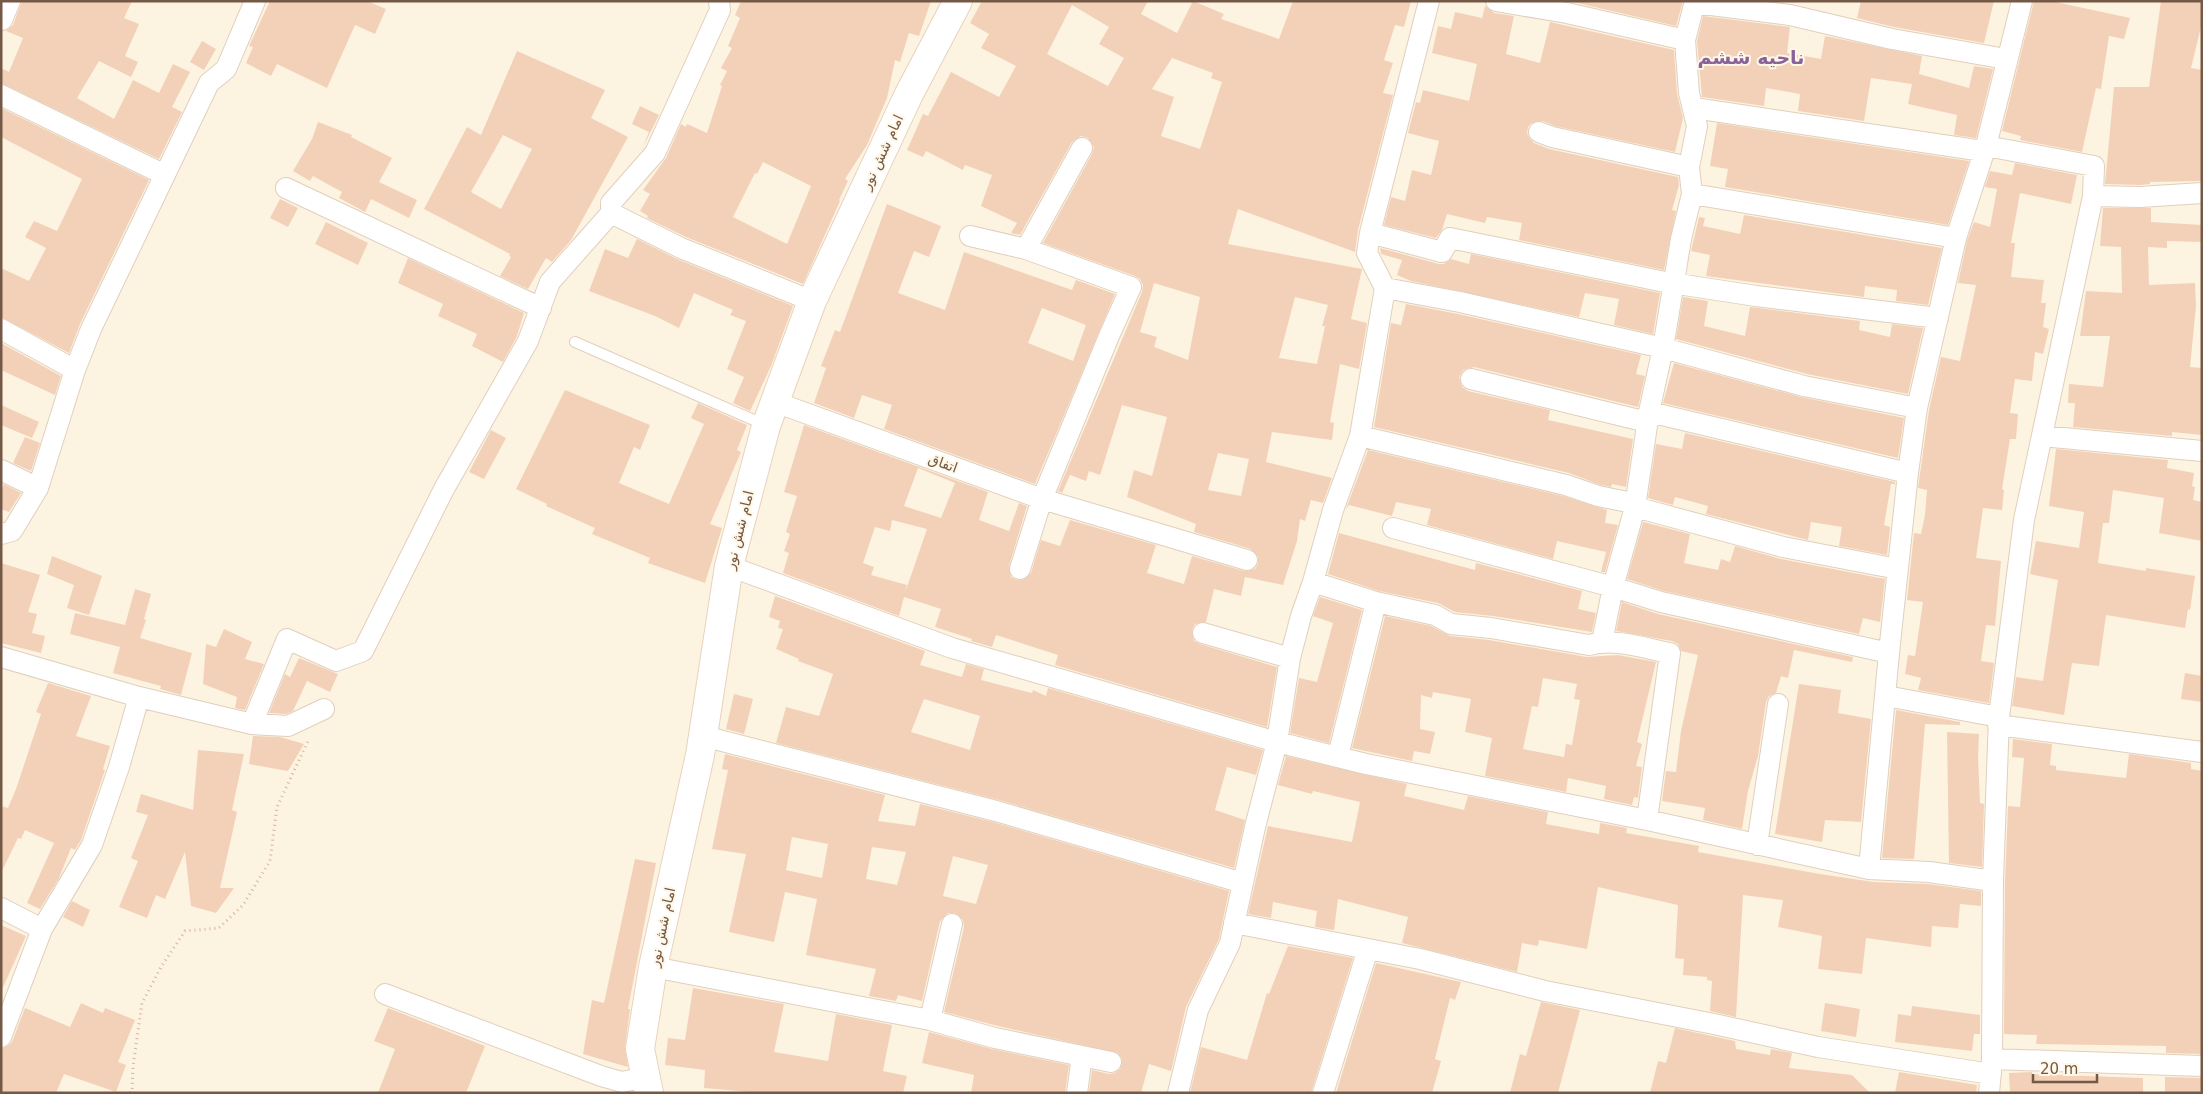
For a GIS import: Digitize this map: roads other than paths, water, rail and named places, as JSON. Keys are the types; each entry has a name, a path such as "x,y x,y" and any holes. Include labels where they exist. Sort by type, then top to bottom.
{"street":[{"path":"2,20 10,1"},
{"path":"1,534 12,531 38,488 75,370 91,329 208,83 226,70 255,1"},
{"path":"252,724 287,639 336,661 363,651 444,489 528,341 550,282 611,213 611,204 655,153 720,10 719,1"},
{"name":"امام شش نور","path":"647,1085 640,1049 653,967 704,736 728,566 771,414 812,301 909,94 958,1"},
{"path":"1178,1093 1198,1010 1230,943 1277,742 1290,658 1333,510 1360,436 1385,288 1367,253 1370,233 1429,1"},
{"path":"1496,1 1567,13 1685,40"},
{"path":"1869,869 1889,653 1908,473 1917,408 1956,238 1985,148 2022,1"},
{"path":"1602,642 1613,587 1635,507 1649,412 1663,348 1681,240 1692,194 1689,167 1697,126 1690,93 1685,40 1695,2 1790,15 1892,39 2006,59"},
{"path":"1,95 165,174"},
{"path":"1694,108 1985,148 2094,166 2093,196 2024,520 1998,721 1990,1075"},
{"path":"1539,132 1552,137 1689,167"},
{"path":"1026,249 1082,148"},
{"path":"286,188 540,308"},
{"path":"1692,194 1956,238"},
{"path":"2093,196 2202,194"},
{"path":"611,213 681,248 812,301"},
{"path":"1370,233 1442,252 1450,238 1674,283 1756,296 1938,318"},
{"path":"970,236 1026,249 1131,287 1042,499 1020,569"},
{"path":"1385,288 1460,302 1663,348 1804,386 1917,408"},
{"path":"1,329 75,370"},
{"path":"1471,379 1643,421 1649,412"},
{"path":"1649,412 1908,473"},
{"name":"اتفاق","path":"771,414 1042,499 1247,560"},
{"path":"1360,436 1566,485 1598,496 1628,502 1635,507 1783,547 1898,570"},
{"path":"2042,436 2202,451"},
{"path":"1,470 38,488"},
{"path":"1393,528 1613,587 1661,602 1889,653"},
{"path":"728,566 952,648 1277,742 1366,764 1646,820 1869,869 1929,872 1993,881"},
{"path":"1313,582 1376,602 1435,615 1451,624 1491,628 1589,645 1602,642 1670,653 1646,820"},
{"path":"1338,756 1376,602"},
{"path":"1203,633 1290,658"},
{"path":"1,657 139,697 252,724 288,726 324,709"},
{"path":"1886,696 1998,721 2202,752"},
{"path":"1,1037 42,930 92,845 119,767 139,697"},
{"path":"1757,845 1778,704"},
{"path":"704,736 996,811 1243,883"},
{"path":"1,908 42,930"},
{"path":"1234,923 1420,959 1545,991 1714,1024 1818,1047 1990,1075 2202,1066"},
{"path":"930,1020 952,924"},
{"path":"1323,1093 1368,949"},
{"path":"653,967 930,1020 995,1038 1112,1062"},
{"path":"385,994 601,1076 622,1082 647,1085"},
{"path":"1077,1093 1082,1056"}],"lane":[{"path":"575,342 771,414"}],"district":[{"name":"ناحیه ششم","path":"1751,57"}]}
